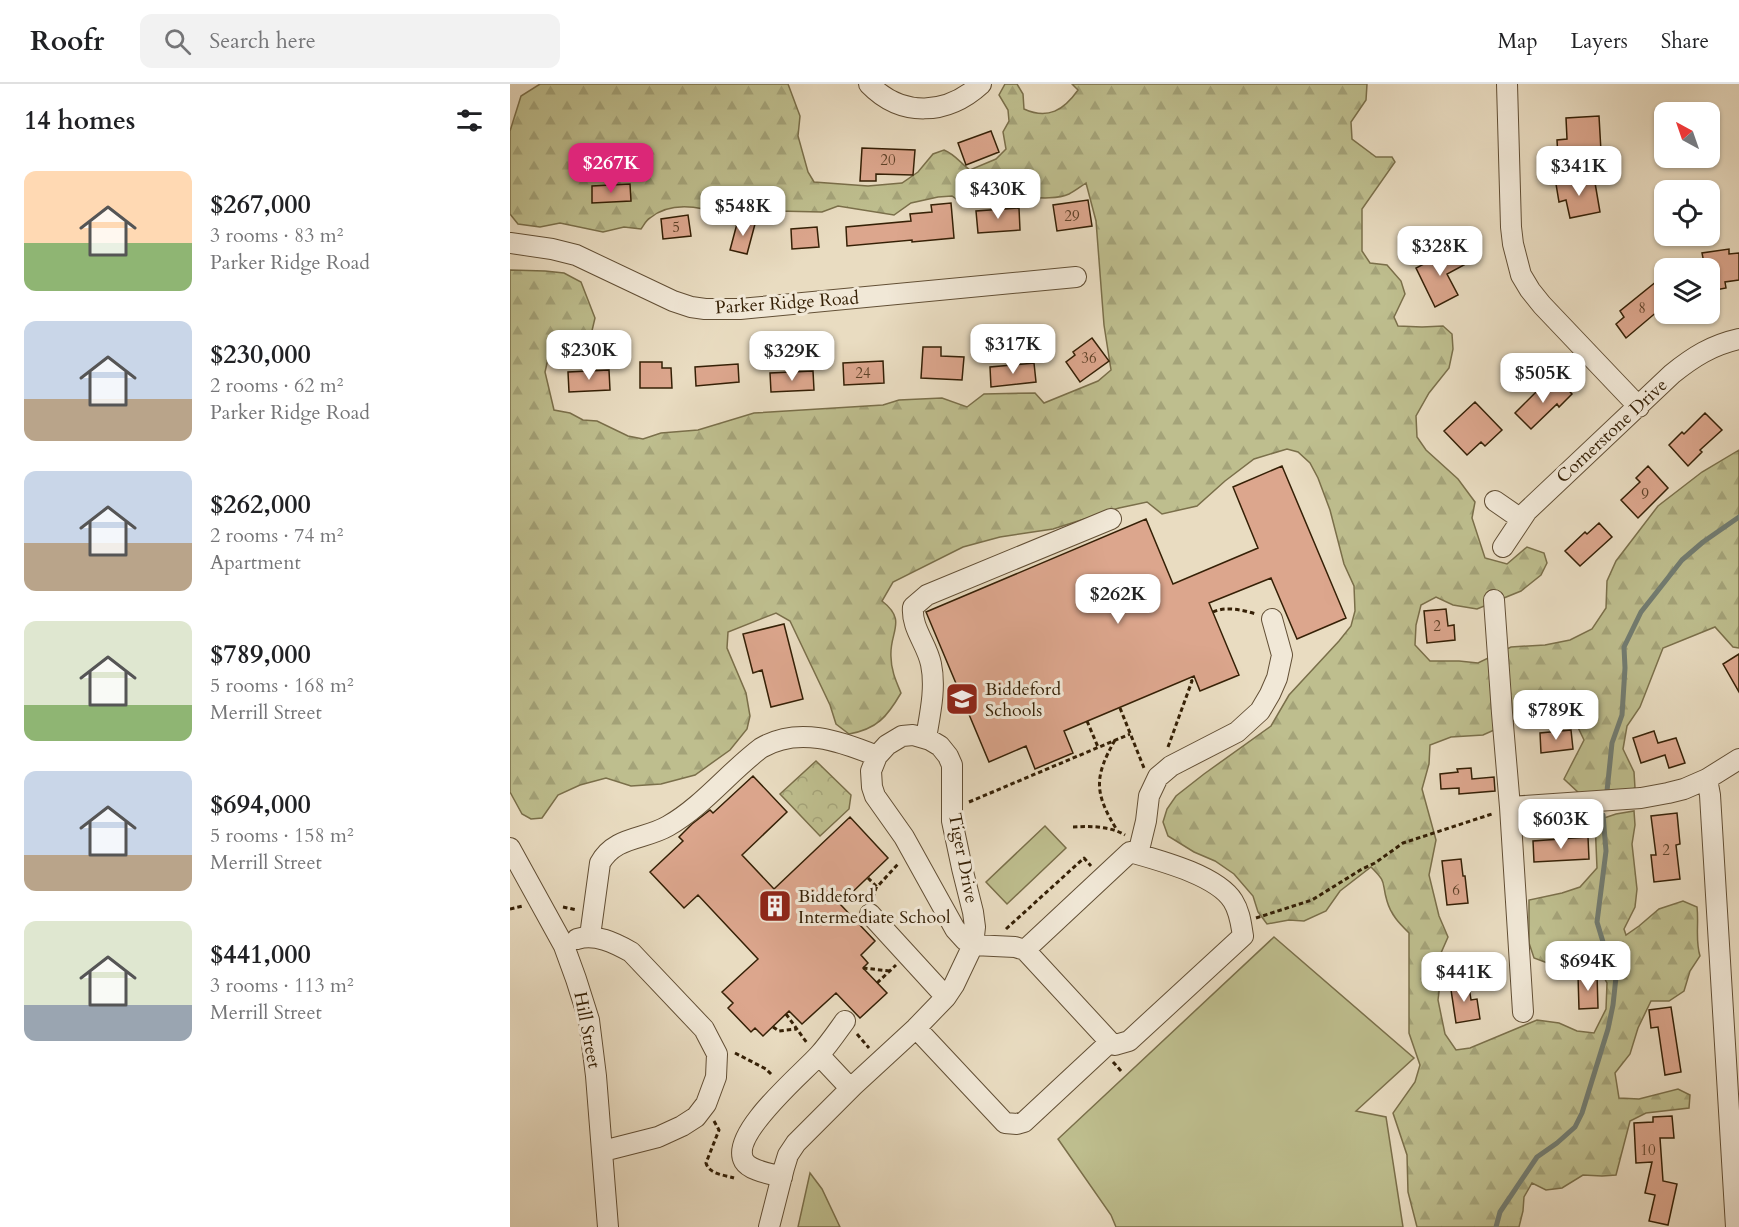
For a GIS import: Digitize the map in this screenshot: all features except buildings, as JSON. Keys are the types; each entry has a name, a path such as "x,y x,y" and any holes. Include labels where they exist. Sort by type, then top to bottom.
{"street":[{"path":"869,84 891,101 927,109 957,101 973,92 981,84"},
{"path":"1507,84 1511,227 1516,261 1521,274 1542,306 1639,407"},
{"name":"Parker Ridge Road","path":"510,243 576,255 673,301 705,309 740,309 1076,277"},
{"name":"Cornerstone Drive","path":"1503,547 1521,519 1539,498 1672,374 1697,355 1719,344 1739,339"},
{"path":"1495,501 1521,519"},
{"path":"590,936 600,863 605,853 617,845 666,827 681,817 761,748 785,737 798,736 823,738 877,756 887,745 902,736 913,735 926,738 932,703 931,666 912,615 913,607 927,595 1111,519"},
{"path":"1494,600 1510,807 1522,1012"},
{"path":"1138,854 1149,796 1158,777 1171,766 1237,732 1260,711 1277,678 1282,655 1272,619"},
{"name":"Tiger Drive","path":"769,1227 788,1155 796,1143 946,997 973,945 975,927 973,912 955,836 951,808 952,765 940,746 926,738"},
{"name":"Tiger Drive","path":"877,756 870,778 875,796 904,837 955,928 965,940 973,945"},
{"path":"1510,807 1641,798 1684,789 1707,779 1739,759"},
{"path":"1707,779 1711,807 1736,1227"},
{"name":"Hill Street","path":"510,848 564,946 589,1020 603,1150 608,1227"},
{"path":"973,945 1015,947 1025,950 1115,1045 1129,1041 1243,936 1241,920 1233,902 1226,892 1214,882 1130,852 1025,950"},
{"path":"870,914 946,997"},
{"path":"564,946 579,938 590,936 631,952 704,1029 717,1054 716,1077 706,1104 696,1117 658,1137 603,1150"},
{"path":"782,1177 749,1167 743,1157 743,1144 749,1132 771,1103 819,1055 845,1021"},
{"path":"916,1028 1005,1123 1010,1124 1024,1122 1110,1042"},
{"path":"819,1055 850,1088"}],"path":[{"path":"1213,612 1227,609 1251,612 1272,619"},
{"path":"1167,747 1192,681 1190,678"},
{"path":"1120,708 1147,776 1149,796"},
{"path":"1087,721 1098,747"},
{"path":"951,808 1130,734"},
{"path":"1115,740 1101,771 1099,789 1102,802 1117,830"},
{"path":"1251,919 1312,900 1375,863 1403,843 1510,807"},
{"path":"1073,827 1087,826 1117,830 1127,836 1134,833 1143,835"},
{"path":"1003,931 1084,858 1093,867"},
{"path":"870,914 877,887 902,860"},
{"path":"868,878 877,887"},
{"path":"877,983 906,955"},
{"path":"863,968 890,971"},
{"path":"786,1014 806,1042 819,1055"},
{"path":"773,1027 779,1031 796,1029"},
{"path":"863,1055 874,1044"}],"green space":[{"path":"540,84 788,84 800,116 798,136 808,172 814,182 868,186 902,183 918,172 933,154 944,150 970,170 996,159 1006,149 1003,132 1009,121 1008,110 999,95 1005,84 1017,84 1023,94 1024,109 1048,113 1061,108 1078,90 1072,84 1367,84 1366,100 1351,122 1352,139 1376,157 1392,157 1395,162 1362,209 1362,251 1370,263 1387,265 1401,281 1405,294 1394,317 1398,326 1443,326 1452,334 1453,349 1449,368 1429,393 1416,416 1417,437 1426,450 1458,479 1475,502 1472,518 1485,558 1507,564 1527,547 1544,553 1547,563 1541,575 1521,591 1477,609 1453,605 1436,597 1421,605 1416,625 1415,645 1430,661 1478,663 1511,647 1545,645 1570,640 1592,629 1606,608 1607,581 1616,561 1658,506 1702,472 1739,450 1739,648 1733,647 1715,627 1663,648 1640,707 1627,726 1623,749 1634,772 1635,788 1617,795 1580,794 1564,779 1584,740 1572,715 1549,710 1521,718 1483,735 1451,737 1430,745 1429,764 1422,789 1436,840 1429,875 1439,916 1448,937 1441,953 1438,1000 1445,1034 1456,1050 1470,1048 1537,1020 1559,1023 1577,1031 1594,1033 1606,1009 1607,983 1597,965 1550,964 1534,958 1529,943 1529,900 1580,887 1597,868 1595,821 1634,811 1635,825 1632,844 1637,889 1635,907 1624,929 1626,935 1659,909 1683,901 1697,907 1700,956 1690,971 1684,991 1669,1001 1651,1001 1638,1028 1630,1054 1615,1073 1619,1098 1639,1099 1678,1089 1690,1095 1689,1108 1646,1113 1630,1121 1616,1175 1583,1175 1562,1188 1546,1190 1532,1183 1524,1197 1519,1227 1417,1227 1408,1192 1407,1155 1393,1113 1415,1082 1420,1065 1409,1033 1409,933 1391,910 1382,880 1371,867 1340,891 1326,911 1304,921 1289,920 1267,924 1258,912 1253,896 1234,874 1168,836 1163,822 1167,809 1176,796 1271,726 1289,695 1351,626 1355,611 1354,586 1344,564 1330,510 1310,463 1298,452 1287,449 1254,459 1197,506 1162,514 1147,502 1119,508 1053,529 1000,537 963,547 893,582 882,601 890,608 896,621 891,662 901,693 880,721 859,732 849,734 836,724 830,705 790,621 776,613 728,632 727,648 746,693 750,716 747,729 730,750 695,775 661,784 631,786 606,778 580,785 558,795 542,818 531,819 522,814 510,792 510,270 564,273 581,282 595,318 591,335 584,349 557,354 548,359 545,372 554,410 570,413 583,420 597,421 628,436 643,439 661,433 698,430 754,413 883,405 899,400 942,398 967,407 984,394 1035,393 1044,403 1098,381 1111,370 1104,325 1096,221 1086,183 1069,194 1054,198 1000,197 988,188 976,193 966,206 952,196 938,197 911,203 894,215 838,206 822,212 776,211 733,205 720,215 694,207 666,209 646,221 641,229 624,227 603,232 560,223 540,227 518,224 510,214 510,131 521,96"},
{"path":"816,761 851,795 849,809 820,836 780,794"},
{"path":"1045,826 1066,848 1007,904 986,882"},
{"path":"1274,937 1414,1058 1356,1111 1386,1117 1403,1227 1116,1227 1111,1215 1058,1139"},
{"path":"810,1173 822,1189 840,1227 798,1227"}],"waterway":[{"path":"1607,791 1612,743 1622,715 1624,647 1641,612 1682,560 1739,517"},
{"path":"1496,1227 1500,1212 1537,1157 1575,1127 1582,1113 1608,1029 1616,977 1612,959 1603,942 1597,922 1606,851 1603,815"}],"place":[{"name":"Biddeford Schools","path":"962,699"},
{"name":"Biddeford Intermediate School","path":"775,906"}]}
